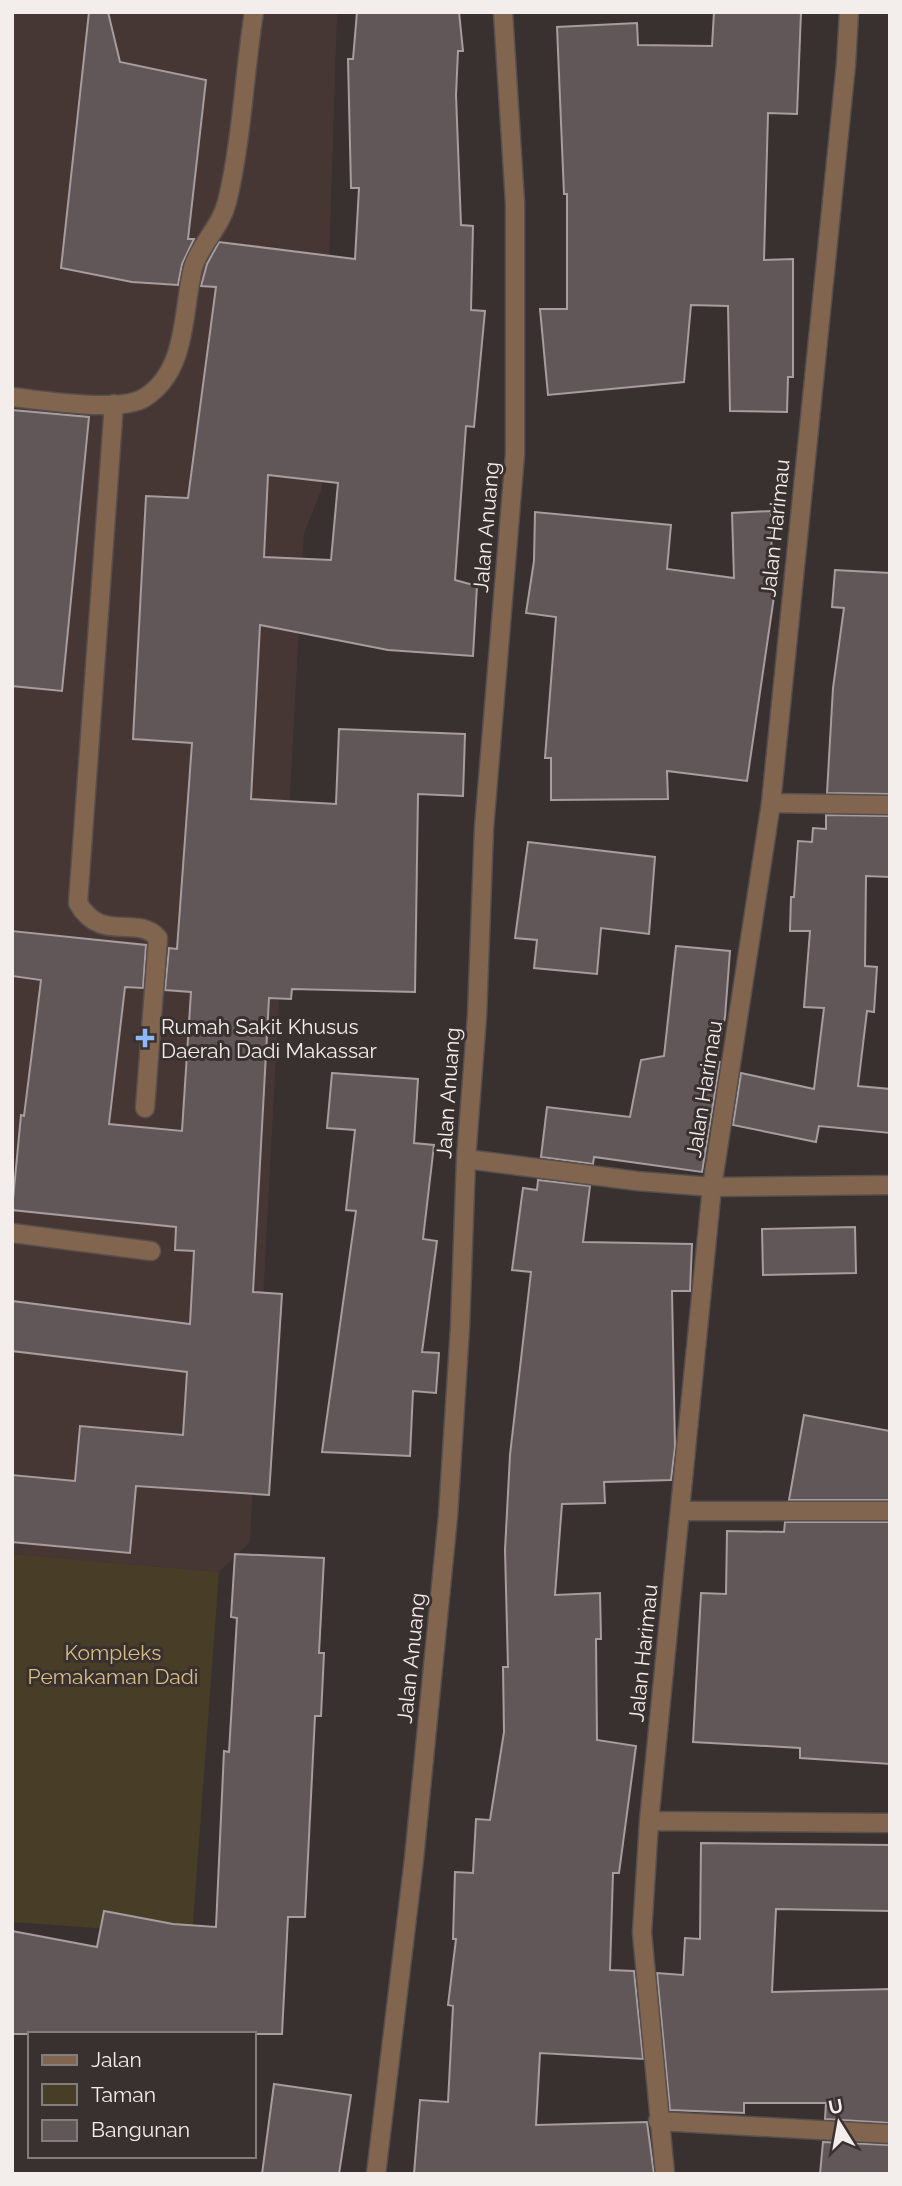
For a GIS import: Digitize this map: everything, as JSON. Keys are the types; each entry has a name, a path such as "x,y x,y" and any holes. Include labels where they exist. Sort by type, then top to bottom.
{"street":[{"path":"12,397 114,404 142,400 162,385 178,355 196,258 216,229 227,202 239,142 254,12"},
{"name":"Jalan Anuang","path":"376,2174 414,1859 448,1516 460,1327 466,1159 477,1016 484,828 514,454 515,203 502,12"},
{"name":"Jalan Harimau","path":"665,2174 642,1933 649,1821 712,1187 771,803 846,64 849,12"},
{"path":"114,404 78,903 85,916 96,924 149,931 158,938 145,1108"},
{"path":"771,803 890,805"},
{"path":"466,1159 637,1181 712,1187 890,1185"},
{"path":"12,1233 151,1251"},
{"path":"681,1511 890,1511"},
{"path":"649,1821 890,1822"},
{"path":"658,2122 890,2134"}],"shaded area":[{"name":"Rumah Sakit Khusus Daerah Dadi Makassar","path":"12,12 337,12 322,488 304,533 250,1542 219,1572 12,1554"}],"green space":[{"name":"Kompleks Pemakaman Dadi","path":"12,1554 219,1572 192,1935 12,1922"}],"building":[{"path":"89,12 108,12 120,62 206,80 188,239 194,239 182,264 178,285 132,282 61,268"},
{"path":"357,12 459,12 463,51 458,51 456,95 461,225 473,226 471,310 485,311 474,427 466,426 455,580 477,586 473,656 388,650 260,625 251,799 336,804 339,729 465,734 463,796 418,794 415,992 292,989 291,999 269,998 253,1292 282,1294 269,1495 136,1486 130,1553 12,1542 12,1475 75,1481 80,1426 183,1435 187,1372 12,1351 12,1301 190,1324 194,1251 175,1250 176,1227 12,1210 21,1115 24,1116 41,980 12,976 12,931 146,945 143,988 125,987 109,1124 182,1131 191,992 165,990 169,948 177,949 192,743 133,739 146,496 188,498 216,287 201,286 207,264 219,242 355,259 359,188 351,188 348,59 353,59","holes":["268,475 338,483 331,560 264,557"]},
{"path":"714,12 801,12 797,114 768,113 764,260 793,259 793,377 788,377 787,412 730,411 728,306 691,305 684,382 548,395 540,309 567,309 567,194 564,194 557,27 637,23 638,45 712,46"},
{"path":"12,410 89,417 62,691 12,686"},
{"path":"771,511 772,582 776,583 747,781 667,771 668,799 551,800 551,758 545,758 556,617 526,613 534,561 535,512 671,525 667,569 734,578 732,513"},
{"path":"835,570 890,573 890,794 827,793 833,688 844,608 832,607"},
{"path":"826,815 890,816 890,877 866,876 865,966 877,967 874,1012 867,1011 858,1086 890,1089 890,1133 819,1126 816,1142 733,1125 741,1073 814,1089 824,1008 804,1007 810,931 790,931 791,897 794,897 798,841 812,842 813,828 826,829"},
{"path":"528,842 655,857 649,934 601,928 597,974 534,968 537,940 515,938"},
{"path":"676,946 730,951 725,1017 716,1061 720,1062 702,1172 594,1157 593,1164 541,1157 547,1107 630,1117 641,1060 664,1056"},
{"path":"332,1073 418,1079 414,1143 434,1145 423,1239 437,1241 422,1352 439,1353 436,1393 413,1391 410,1456 322,1452 356,1211 346,1210 355,1130 327,1128"},
{"path":"538,1180 590,1186 583,1242 692,1244 690,1291 672,1291 675,1447 671,1480 604,1482 605,1503 562,1504 555,1595 600,1593 601,1639 596,1639 597,1740 636,1746 619,1873 613,1873 610,1970 634,1971 643,2059 540,2053 536,2125 647,2122 654,2174 414,2174 420,2100 448,2102 453,2006 448,2005 456,1939 453,1939 455,1872 473,1873 476,1819 490,1820 504,1732 503,1667 508,1667 505,1550 510,1455 531,1272 512,1270 523,1188 537,1190"},
{"path":"855,1227 856,1273 763,1275 762,1229"},
{"path":"804,1415 890,1431 890,1500 789,1500"},
{"path":"785,1522 890,1522 890,1764 800,1758 800,1748 693,1742 701,1593 726,1594 727,1531 784,1532"},
{"path":"235,1554 324,1558 319,1653 324,1653 321,1716 315,1716 305,1917 288,1917 282,2034 12,2034 12,1931 97,1947 104,1911 173,1924 216,1927 224,1751 229,1752 237,1618 231,1617"},
{"path":"701,1843 890,1845 890,1911 776,1909 772,1992 890,1989 890,2123 825,2119 826,2103 744,2103 744,2113 670,2110 657,1973 683,1975 685,1938 700,1939"},
{"path":"274,2084 351,2095 339,2174 262,2174"},
{"path":"823,2142 890,2145 890,2174 820,2174"}],"place":[{"name":"Rumah Sakit Khusus Daerah Dadi Makassar","path":"145,1038"}]}
